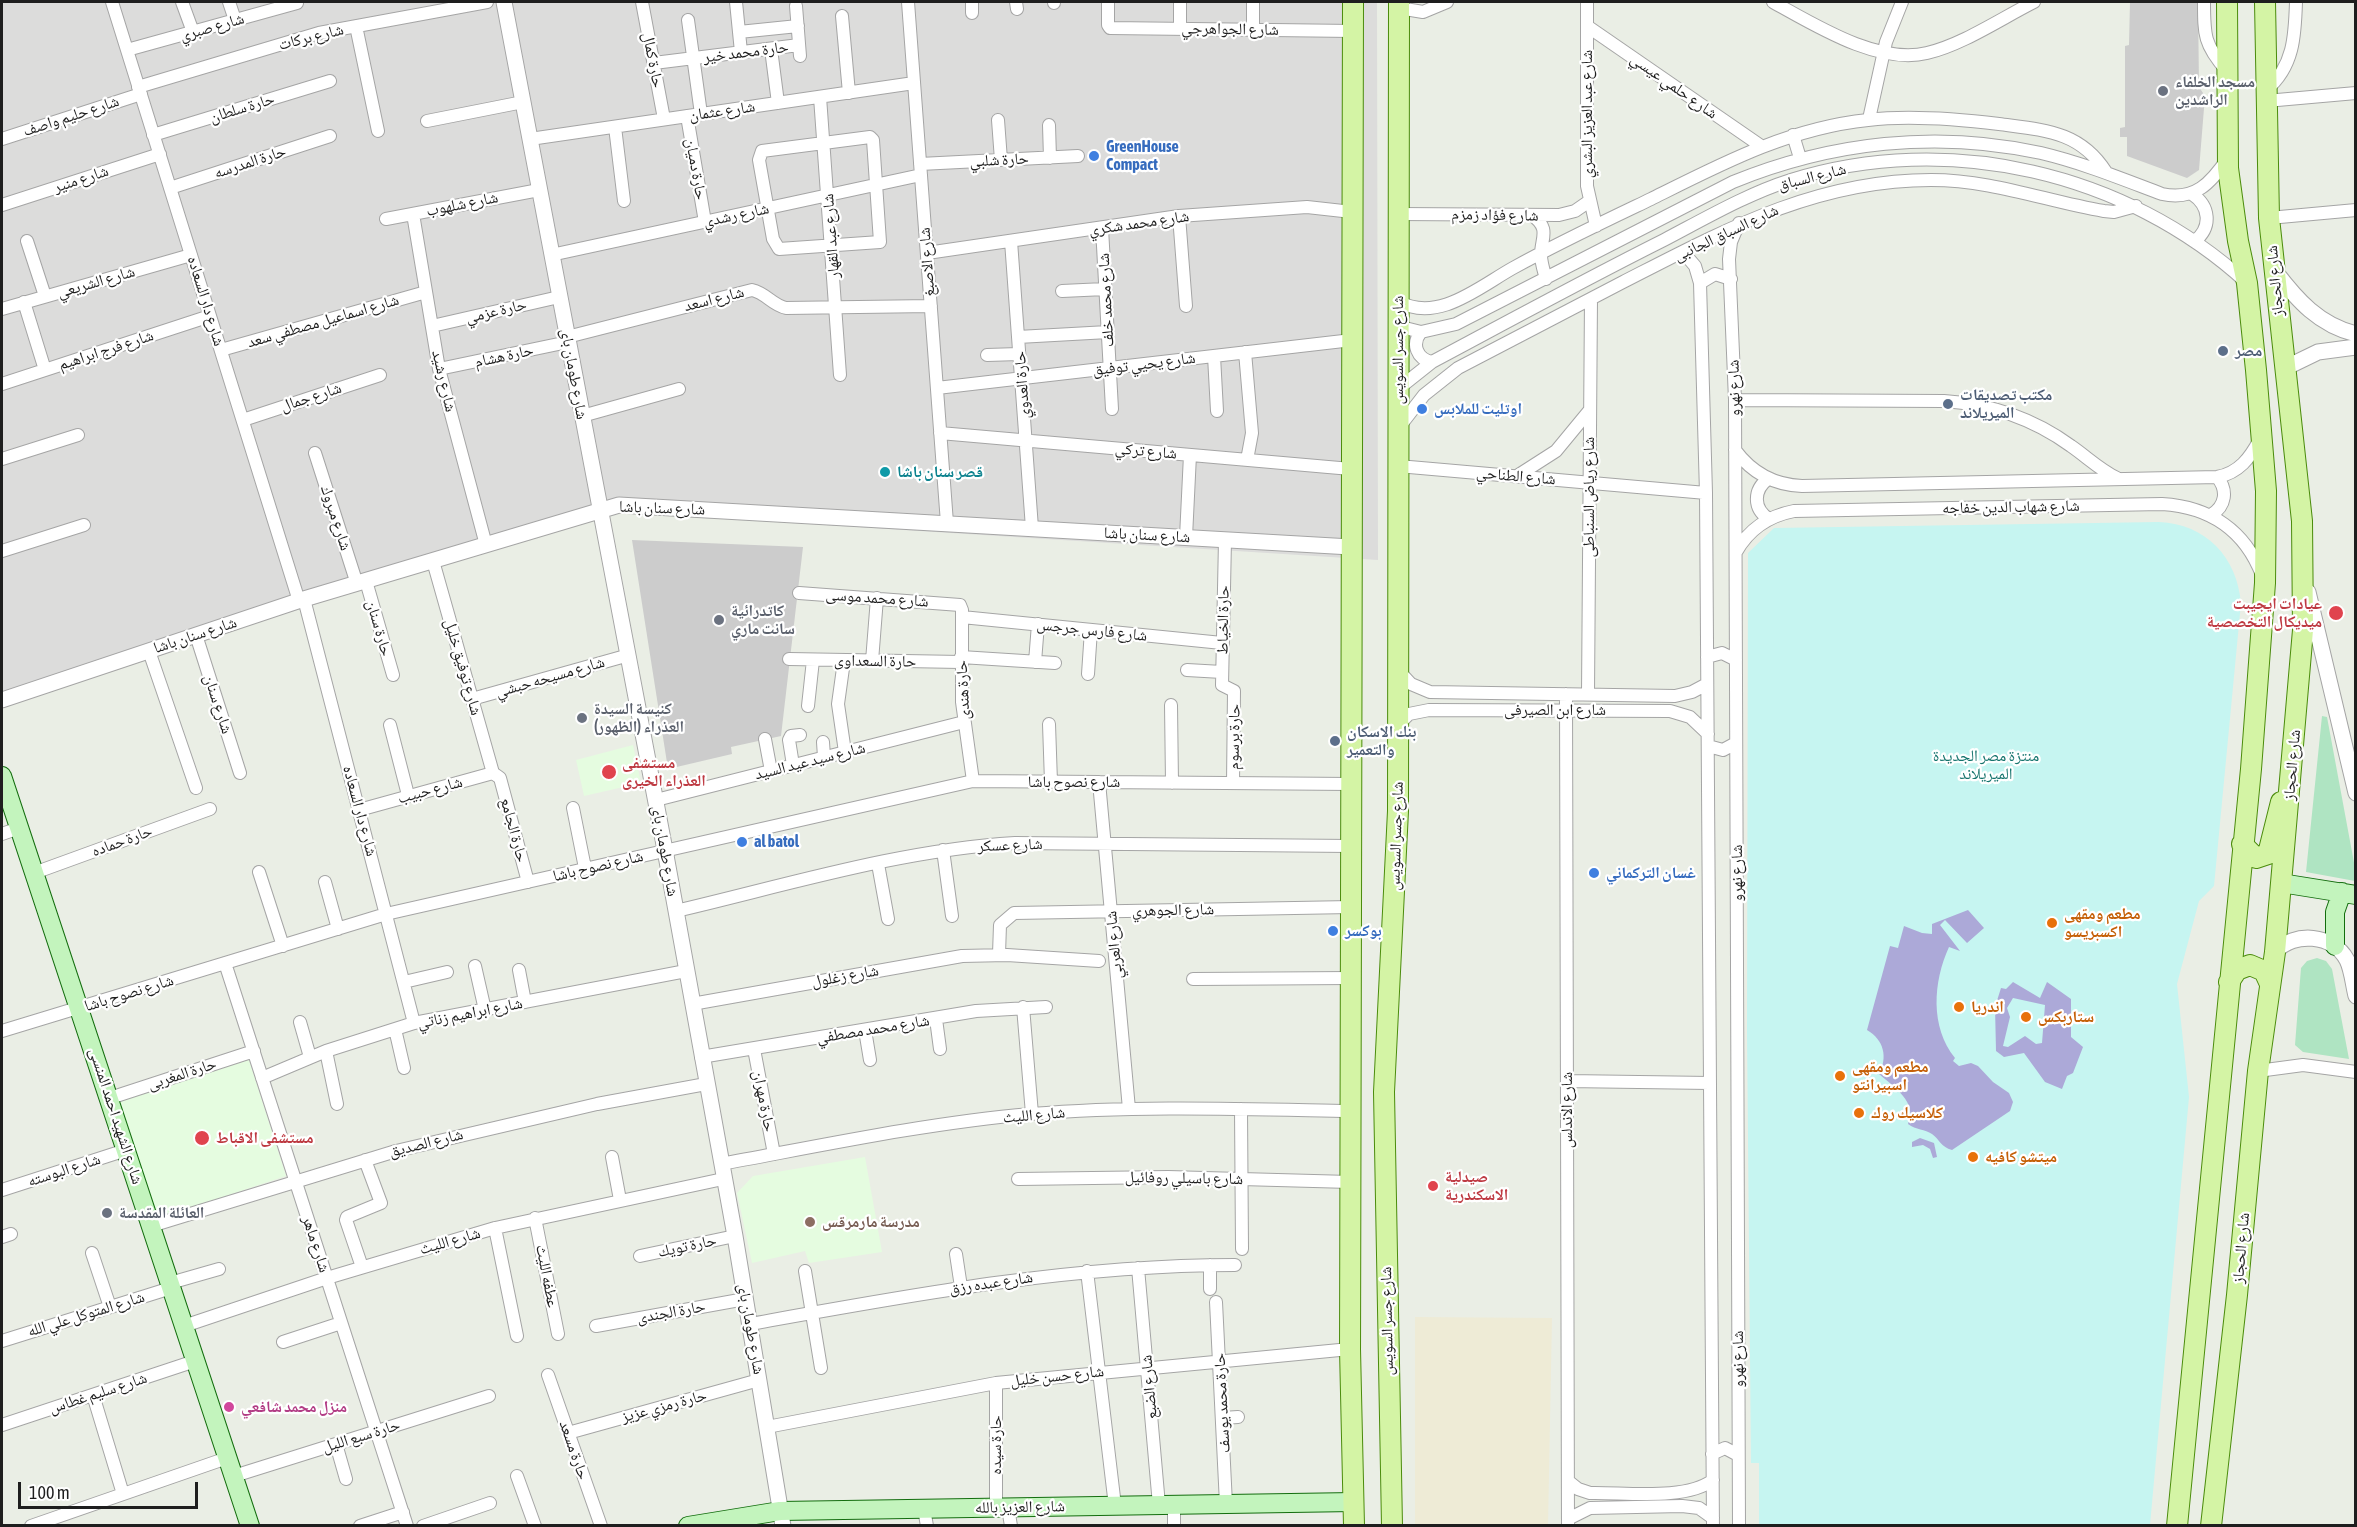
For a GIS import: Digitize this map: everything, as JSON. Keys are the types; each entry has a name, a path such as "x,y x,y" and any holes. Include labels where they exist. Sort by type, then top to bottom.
{"main road":[{"path":"1353,2 1350,1349 1354,1526"},
{"name":"شارع الحجاز","path":"2177,1526 2264,629 2267,520 2262,436 2247,283 2238,241 2228,157 2227,2"},
{"name":"شارع الحجاز","path":"2211,1526 2237,1294 2258,1071 2275,952 2303,630 2302,520 2269,218 2265,2"},
{"name":"شارع جسر السويس","path":"1392,1526 1384,1092 1398,811 1398,5"},
{"name":"شارع الشهيد احمد المنسى","path":"2,776 10,831 34,873 250,1526"},
{"path":"2242,844 2256,858 2268,854 2275,817 2291,786"},
{"path":"2281,884 2348,893 2335,912 2335,946"},
{"path":"2229,982 2237,970 2250,965 2264,971 2270,984"},
{"name":"شارع العزيز بالله","path":"687,1526 781,1518 925,1517 1115,1506 1354,1502"}],"street":[{"name":"شارع دار السعاده","path":"112,2 302,600 414,1023"},
{"path":"182,2 193,32"},
{"path":"229,2 235,20"},
{"name":"شارع بركات","path":"140,90 319,33 487,2"},
{"name":"شارع طومان باى","path":"504,2 656,800 746,1299 781,1518"},
{"name":"حارة كمال","path":"642,2 664,119"},
{"path":"736,2 741,52"},
{"name":"شارع الاصبغ","path":"908,2 947,523"},
{"name":"شارع الجواهرجي","path":"1108,2 1110,28 1353,31"},
{"path":"1180,2 1180,28"},
{"path":"1252,2 1253,29"},
{"path":"1398,5 1423,12 1447,2"},
{"name":"شارع عبد العزيز البشري","path":"1587,2 1588,202 1596,226"},
{"path":"1773,2 1828,30 1884,53 1909,56 1942,49 2034,2"},
{"path":"1869,119 1884,53 1902,2"},
{"path":"2204,2 2206,44 2228,72"},
{"path":"2266,96 2277,82 2290,56 2295,37 2296,2"},
{"name":"شارع صبري","path":"127,50 235,20 275,5 297,3"},
{"path":"739,32 798,26 796,6"},
{"path":"842,16 849,93"},
{"name":"حارة محمد خير","path":"688,20 701,114"},
{"path":"356,26 378,131"},
{"name":"حارة محمد خير","path":"654,63 771,48 800,51 798,26"},
{"name":"شارع حلمي عيسي","path":"1587,26 1761,146"},
{"path":"771,48 778,103"},
{"name":"حارة سلطان","path":"153,135 330,81"},
{"name":"شارع عثمان","path":"530,139 914,83"},
{"name":"شارع حليم واصف","path":"2,139 140,90"},
{"path":"2266,96 2355,93"},
{"name":"شارع عبد القهار","path":"820,97 833,247 840,375"},
{"path":"428,121 523,102"},
{"name":"حارة دميان","path":"687,116 705,222"},
{"path":"1398,301 1414,308 1436,308 1541,253 1761,146 1793,135 1869,119 1973,121 2060,135 2091,151 2106,172"},
{"path":"1900,119 1901,142"},
{"path":"998,120 1001,160"},
{"path":"1049,125 1050,158"},
{"path":"615,126 624,201"},
{"path":"1793,135 1800,158"},
{"name":"حارة المدرسه","path":"170,188 330,136"},
{"path":"868,136 873,140 881,238 879,244 779,249 773,239 759,160 762,151 824,142 868,136"},
{"name":"شارع السباق","path":"1397,326 1421,332 1456,324 1718,189 1800,158 1854,147 1901,142 1956,141 2011,147 2057,157 2106,172 2162,194 2192,194"},
{"name":"شارع منير","path":"2,205 160,154"},
{"name":"حارة شلبي","path":"920,170 1001,160 1078,156"},
{"path":"2195,241 2205,231 2207,217 2202,203 2192,194 2207,185 2228,157"},
{"name":"شارع السباق","path":"1398,389 1432,362 1756,194 1804,177 1902,161 1980,162 2016,167 2073,183 2136,206 2195,241 2247,283"},
{"name":"شارع رشدي","path":"551,255 877,185 920,170"},
{"path":"1804,177 1808,198"},
{"name":"شارع السباق الجانبى","path":"1398,430 1417,403 1440,380 1493,349 1739,223 1808,198 1859,188 1932,180 2001,186 2104,211 2114,212 2136,206"},
{"name":"شارع شلهوب","path":"386,219 539,190"},
{"name":"شارع فؤاد زمزم","path":"1398,214 1565,214 1588,202"},
{"name":"شارع محمد شكري","path":"927,253 1179,216 1307,207 1352,212"},
{"path":"2269,218 2355,210"},
{"name":"شارع رشيد","path":"413,214 439,369 486,545"},
{"path":"1532,215 1541,224 1544,232 1541,253 1546,279"},
{"path":"1179,216 1186,306"},
{"name":"شارع نهرو","path":"1739,223 1730,253 1735,400 1739,1526"},
{"name":"شارع محمد خلف","path":"1102,228 1112,409"},
{"name":"حارة العدوي","path":"1011,241 1032,528"},
{"path":"27,242 45,296"},
{"path":"1652,246 1660,263"},
{"name":"شارع نهرو","path":"1683,252 1695,266 1700,283 1706,493 1713,1522"},
{"name":"شارع الشريعي","path":"2,309 191,255"},
{"path":"2274,270 2294,296 2314,314 2337,328 2355,334"},
{"path":"1700,283 1715,274 1731,279"},
{"path":"1062,291 1105,289"},
{"name":"شارع اسعد","path":"568,340 752,290 760,292 778,307 931,306"},
{"name":"شارع اسماعيل مصطفي سعد","path":"221,350 426,292"},
{"name":"حارة عزمي","path":"432,326 559,297"},
{"name":"شارع رياض السنباطى","path":"1588,694 1591,299"},
{"path":"24,302 45,370"},
{"name":"شارع فرج ابراهيم","path":"2,384 210,316"},
{"path":"1018,337 1108,332"},
{"path":"1421,332 1416,344 1418,353 1424,359 1432,362"},
{"path":"1486,334 1493,349"},
{"name":"حارة هشام","path":"439,369 568,340"},
{"name":"شارع يحيي توفيق","path":"937,388 1352,340"},
{"path":"2285,368 2318,352 2355,347"},
{"path":"1245,352 1252,434 1247,460"},
{"path":"987,356 1019,354"},
{"path":"1214,356 1217,411"},
{"name":"شارع جمال","path":"243,420 380,375"},
{"path":"582,416 679,389"},
{"path":"1735,400 1944,401 1974,404 2012,415 2040,427 2119,479"},
{"path":"1517,476 1556,451 1590,410"},
{"name":"شارع تركي","path":"940,433 1351,469"},
{"path":"2,459 78,435"},
{"name":"شارع شهاب الدين خفاجه","path":"1735,450 1746,464 1768,479 1802,486 2217,477 2231,473 2246,462 2262,436"},
{"name":"شارع مبروك","path":"315,453 362,582"},
{"path":"1186,537 1190,455"},
{"name":"شارع الطناحي","path":"1398,466 1706,493"},
{"path":"2211,515 2224,499 2224,487 2217,477"},
{"path":"1768,479 1758,491 1757,502 1761,512 1769,519"},
{"name":"شارع شهاب الدين خفاجه","path":"1736,553 1752,531 1769,519 1803,510 2162,504 2184,506 2211,515 2232,529 2247,545 2265,583"},
{"name":"شارع سنان باشا","path":"2,700 302,600 599,510 631,505 1351,547"},
{"path":"2,551 84,525"},
{"name":"حارة الخياط","path":"1225,540 1222,686 1234,691"},
{"name":"شارع توفيق خليل","path":"433,561 472,699 497,776"},
{"path":"2304,572 2353,770 2355,793"},
{"name":"حارة سنان","path":"362,582 393,675"},
{"name":"شارع محمد موسى","path":"799,593 955,603"},
{"path":"872,661 877,598"},
{"name":"حارة هندى","path":"955,603 962,607 961,659 964,722 973,781"},
{"name":"شارع فارس جرجس","path":"962,617 1222,643"},
{"path":"1035,662 1038,624"},
{"path":"1088,674 1091,630"},
{"name":"شارع سنان","path":"196,635 240,773"},
{"path":"148,651 196,789"},
{"path":"1707,657 1722,653 1736,660"},
{"name":"شارع مسيحه حبشي","path":"472,699 629,655"},
{"name":"حارة السعداوى","path":"789,658 844,661 961,659 1055,663"},
{"path":"808,706 813,660"},
{"path":"844,661 838,704 845,752"},
{"name":"شارع ابن الصيرفى","path":"1398,669 1411,684 1430,692 1679,696 1707,684"},
{"path":"1187,670 1222,672"},
{"name":"حارة برسوم","path":"1233,783 1234,691"},
{"name":"شارع الاندلس","path":"1566,694 1568,1522"},
{"path":"1171,705 1172,783"},
{"name":"شارع ابن الصيرفى","path":"1398,724 1409,714 1429,710 1675,712 1694,719 1708,740"},
{"name":"شارع سيد عيد السيد","path":"656,800 845,752 894,735 964,722"},
{"path":"1049,724 1051,782"},
{"path":"390,725 408,795"},
{"path":"793,765 789,740 791,736 800,735"},
{"path":"765,739 771,771"},
{"path":"1708,740 1723,750 1736,743"},
{"path":"822,742 824,757"},
{"name":"شارع حبيب","path":"359,810 408,795 497,776"},
{"name":"حارة الجامع","path":"497,776 528,882"},
{"name":"شارع نصوح باشا","path":"2,1031 386,915 973,781 1351,784"},
{"name":"شارع العربي","path":"1099,782 1129,1109"},
{"path":"573,808 585,868"},
{"name":"حارة حماده","path":"34,873 210,809"},
{"name":"شارع عسكر","path":"676,912 943,850 1015,843 1351,846"},
{"path":"943,850 952,916"},
{"path":"878,864 888,919"},
{"path":"259,872 283,946"},
{"path":"325,882 338,929"},
{"name":"شارع الجوهري","path":"999,954 1000,925 1014,913 1351,907"},
{"path":"2275,952 2288,942 2300,939 2318,939 2335,946 2349,964 2355,996"},
{"name":"شارع زغلول","path":"692,1004 950,958 999,954 1099,961"},
{"name":"شارع ماهر","path":"225,963 407,1526"},
{"path":"475,966 485,1010"},
{"path":"519,970 525,1002"},
{"name":"شارع ابراهيم زناتي","path":"262,1078 326,1051 414,1023 686,971"},
{"path":"404,982 447,972"},
{"path":"1193,979 1351,978"},
{"path":"1023,1007 1032,1114"},
{"name":"شارع محمد مصطفي","path":"701,1057 936,1019 1023,1007 1046,1007"},
{"path":"936,1019 940,1048"},
{"path":"300,1023 310,1057"},
{"path":"395,1029 404,1068"},
{"path":"865,1030 870,1060"},
{"name":"حارة مهران","path":"754,1049 774,1154"},
{"name":"حارة المغربى","path":"110,1098 254,1051"},
{"path":"326,1051 337,1104"},
{"path":"2258,1071 2303,1065 2355,1072"},
{"path":"1567,1081 1710,1083"},
{"name":"شارع الصديق","path":"151,1226 295,1180 496,1126 706,1084"},
{"name":"شارع الليث","path":"184,1326 327,1278 495,1228 620,1200 774,1154 945,1124 1032,1114 1129,1109 1351,1111"},
{"path":"1241,1109 1242,1249"},
{"name":"شارع البوسته","path":"2,1190 126,1150"},
{"path":"612,1157 620,1200"},
{"path":"362,1267 346,1220 347,1217 381,1203 365,1160"},
{"name":"شارع باسيلي روفائيل","path":"1018,1179 1241,1178 1350,1182"},
{"name":"عطفه الليث","path":"535,1218 558,1334"},
{"path":"495,1228 517,1336"},
{"name":"حارة تويك","path":"640,1256 735,1236"},
{"path":"92,1253 110,1307"},
{"path":"956,1254 961,1287"},
{"path":"1210,1265 1210,1289"},
{"name":"شارع عبده رزق","path":"750,1324 961,1287 1088,1271 1235,1265"},
{"name":"شارع الضبع","path":"1138,1268 1147,1367 1166,1505 1174,1526"},
{"name":"شارع المتوكل علي الله","path":"2,1341 219,1269"},
{"path":"805,1270 821,1368"},
{"path":"1088,1271 1115,1506"},
{"name":"حارة الجندى","path":"596,1326 746,1299"},
{"name":"حارة محمد يوسف","path":"1216,1302 1226,1504"},
{"path":"283,1342 341,1323"},
{"name":"شارع حسن خليل","path":"768,1427 996,1383 1100,1371 1350,1349"},
{"name":"شارع سليم غطاس","path":"2,1425 195,1361"},
{"name":"حارة مسعد","path":"548,1376 601,1526"},
{"name":"حارة رمزي عزيز","path":"568,1433 759,1380"},
{"name":"حارة سيده","path":"996,1383 1005,1514"},
{"path":"93,1395 123,1494"},
{"name":"حارة سبع الليل","path":"234,1476 489,1396"},
{"path":"1223,1418 1238,1417"},
{"path":"336,1444 346,1479"},
{"path":"1713,1454 1725,1448 1738,1455"},
{"path":"31,1526 227,1458"},
{"path":"517,1476 535,1526"},
{"path":"1568,1481 1586,1492 1659,1492 1690,1491 1713,1480"},
{"path":"423,1526 490,1503"},
{"path":"1568,1522 1590,1508 1682,1506 1699,1508 1713,1522"},
{"path":"360,1526 403,1512"}],"shaded area":[{"path":"2,2 1377,2 1378,560 619,512 577,521 2,704"},
{"name":"مسجد الخلفاء الراشدين","path":"2130,2 2198,2 2199,87 2205,96 2199,170 2187,178 2127,156 2127,137 2120,137 2120,128 2125,127 2125,46 2129,45"},
{"name":"كاتدرائية سانت ماري","path":"632,540 803,547 781,736 731,747 732,754 668,769"},
{"path":"2322,716 2327,717 2355,868 2355,881 2306,872"},
{"name":"مستشفى العذراء الخيرى","path":"633,745 641,783 584,796 576,760"},
{"path":"1968,910 1984,928 1967,943 1945,920 1940,925 1960,951 1949,947 1940,975 1937,1004 1941,1032 1955,1058 1953,1061 1959,1066 1971,1063 1978,1066 1993,1082 2009,1093 2013,1102 2010,1111 1952,1150 1945,1147 1929,1132 1908,1124 1910,1109 1907,1102 1879,1074 1882,1068 1883,1049 1873,1034 1867,1030 1890,946 1898,948 1904,926 1932,934 1932,924"},
{"path":"2317,958 2326,961 2332,969 2349,1059 2303,1052 2295,1045 2301,968 2307,961"},
{"path":"2013,982 2040,998 2047,982 2071,999 2071,1037 2083,1047 2073,1073 2067,1076 2062,1089 2045,1082 2024,1053 2004,1057 1996,1051 1995,1007 2001,988 2006,989","holes":["2013,998 2045,1005 2042,1043 2036,1044 2025,1036 2008,1047 2003,1046 2010,1017 2007,1008"]},
{"name":"مستشفى الاقباط","path":"249,1060 286,1176 156,1219 119,1099"},
{"path":"1920,1138 1934,1143 1937,1157 1933,1158 1930,1149 1923,1145 1912,1147 1912,1142"},
{"name":"مدرسة مارمرقس","path":"865,1157 882,1252 809,1263 805,1251 752,1263 737,1193 753,1176"},
{"path":"1415,1317 1552,1318 1548,1525 1415,1525"}],"green space":[{"name":"منتزة مصر الجديدة الميريلاند","path":"2159,522 2191,529 2205,536 2216,546 2233,571 2241,603 2214,886 2199,901 2177,984 2189,1097 2150,1525 1752,1525 1759,1524 1759,1463 1751,1463 1747,1031 1748,553 1774,528"}],"place":[{"name":"مسجد الخلفاء الراشدين","path":"2163,91"},
{"name":"GreenHouse Compact","path":"1094,156"},
{"name":"مصر","path":"2223,351"},
{"name":"مكتب تصديقات الميريلاند","path":"1948,404"},
{"name":"اوتليت للملابس","path":"1422,409"},
{"name":"قصر سنان باشا","path":"885,472"},
{"name":"عيادات ايجيبت ميديكال التخصصية","path":"2336,613"},
{"name":"كاتدرائية سانت ماري","path":"719,620"},
{"name":"كنيسة السيدة العذراء (الظهور)","path":"582,718"},
{"name":"بنك الاسكان والتعمير","path":"1335,741"},
{"name":"مستشفى العذراء الخيرى","path":"609,772"},
{"name":"al batol","path":"742,842"},
{"name":"غسان التركماني","path":"1594,873"},
{"name":"مطعم ومقهى اكسبريسو","path":"2052,923"},
{"name":"بوكسر","path":"1333,931"},
{"name":"اندريا","path":"1959,1007"},
{"name":"ستاربكس","path":"2026,1017"},
{"name":"مطعم ومقهى اسبيرانتو","path":"1840,1076"},
{"name":"كلاسيك روك","path":"1859,1113"},
{"name":"مستشفى الاقباط","path":"202,1138"},
{"name":"ميتشو كافيه","path":"1973,1157"},
{"name":"صيدلية الاسكندرية","path":"1433,1186"},
{"name":"العائلة المقدسة","path":"107,1213"},
{"name":"مدرسة مارمرقس","path":"810,1222"},
{"name":"منزل محمد شافعي","path":"229,1407"}]}
